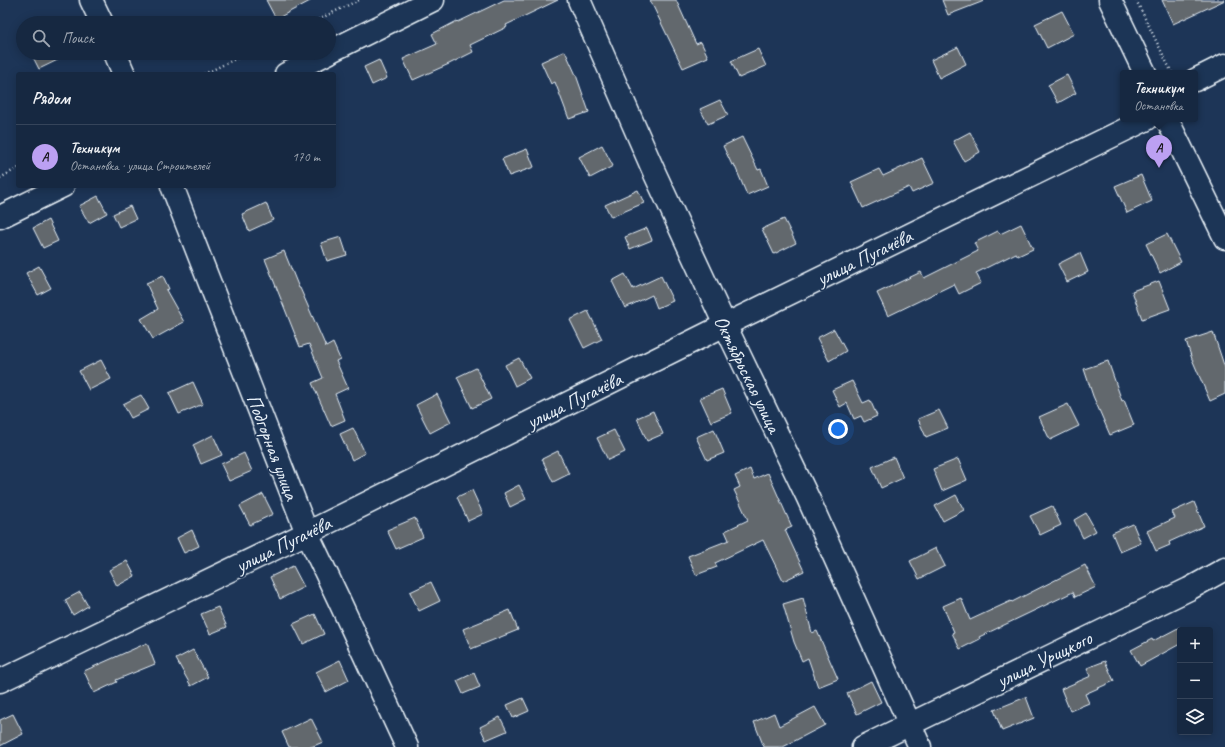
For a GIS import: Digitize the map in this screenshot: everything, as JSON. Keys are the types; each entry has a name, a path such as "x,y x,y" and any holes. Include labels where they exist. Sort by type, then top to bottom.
{"street":[{"path":"91,0 99,16"},
{"path":"336,49 433,0"},
{"name":"Октябрьская улица","path":"579,0 654,174 808,498 920,747"},
{"path":"1110,0 1144,70"},
{"path":"118,60 123,72"},
{"path":"290,72 314,60"},
{"path":"1198,78 1225,65"},
{"name":"улица Пугачёва","path":"0,680 306,533 725,325 1141,122"},
{"path":"1168,122 1225,238"},
{"path":"0,217 59,188"},
{"name":"Подгорная улица","path":"173,188 306,533 407,747"},
{"name":"улица Урицкого","path":"863,747 1188,590 1225,569"}],"path":[{"path":"326,16 359,0"},
{"path":"1136,0 1171,70"},
{"path":"208,72 233,60"},
{"path":"0,178 16,169"}],"building":[{"path":"266,0 312,0 282,16 274,16"},
{"path":"504,0 558,0 506,25 507,27 470,45 473,52 413,80 403,59 437,44 432,34"},
{"path":"650,0 676,0 696,44 701,42 708,57 683,68"},
{"path":"942,0 983,0 984,1 948,15"},
{"path":"1162,0 1225,0 1173,24"},
{"path":"1062,11 1074,34 1047,48 1035,24"},
{"path":"958,47 966,64 939,78 931,60"},
{"path":"758,49 766,66 739,78 731,61"},
{"path":"565,51 576,75 589,112 569,119 555,82 551,84 541,62"},
{"path":"34,60 58,60 39,69"},
{"path":"379,60 387,78 372,85 364,67"},
{"path":"1067,75 1076,93 1058,103 1048,85"},
{"path":"720,100 728,115 708,124 700,109"},
{"path":"970,132 980,152 964,161 953,141"},
{"path":"742,137 758,170 761,169 768,186 747,195 734,164 732,165 723,146"},
{"path":"602,145 613,166 590,178 579,157"},
{"path":"527,149 534,167 509,176 502,159"},
{"path":"922,158 934,183 912,193 909,187 863,208 851,182 879,169 883,176"},
{"path":"1141,175 1152,201 1127,213 1115,186"},
{"path":"638,190 644,203 611,217 605,205"},
{"path":"98,196 107,213 89,223 79,206"},
{"path":"266,203 273,220 249,231 242,214"},
{"path":"130,206 136,219 119,227 113,214"},
{"path":"784,219 796,243 774,254 762,229"},
{"path":"48,220 58,241 43,248 33,228"},
{"path":"1021,224 1033,249 1018,256 1016,253 976,273 981,283 959,294 954,284 888,316 877,293 921,272 924,278 978,251 974,243 998,231 1000,234"},
{"path":"647,228 652,240 630,249 625,237"},
{"path":"1167,234 1181,262 1160,273 1146,244"},
{"path":"341,237 347,255 327,261 321,243"},
{"path":"284,251 326,347 333,343 340,359 336,361 348,388 335,394 345,420 331,426 312,383 323,378 309,344 300,347 265,259"},
{"path":"1080,253 1088,272 1067,282 1058,264"},
{"path":"39,266 51,288 38,295 26,273"},
{"path":"625,274 633,289 661,276 673,301 657,308 652,295 625,308 612,281"},
{"path":"163,276 169,289 166,290 184,322 153,339 141,319 158,309 146,283"},
{"path":"1159,281 1170,309 1142,319 1132,291"},
{"path":"588,311 602,339 584,348 570,320"},
{"path":"834,329 846,351 829,361 817,338"},
{"path":"1213,332 1225,368 1225,394 1210,401 1186,341"},
{"path":"519,358 530,378 515,386 505,365"},
{"path":"101,360 111,379 89,390 79,371"},
{"path":"1108,361 1122,401 1124,400 1134,425 1110,435 1093,396 1084,369"},
{"path":"476,368 491,399 472,408 457,377"},
{"path":"852,381 863,403 870,400 877,416 864,422 861,416 854,419 847,403 840,407 832,390"},
{"path":"193,382 203,404 179,414 169,393"},
{"path":"722,389 732,413 711,422 700,398"},
{"path":"437,394 451,422 430,433 416,405"},
{"path":"141,395 149,409 131,418 123,404"},
{"path":"1068,404 1079,426 1050,440 1039,417"},
{"path":"939,410 948,428 926,437 918,419"},
{"path":"653,411 663,434 647,441 637,418"},
{"path":"353,428 365,453 352,460 340,434"},
{"path":"714,429 724,453 707,460 696,437"},
{"path":"614,430 625,452 608,460 597,438"},
{"path":"213,435 222,455 201,464 193,445"},
{"path":"558,451 569,474 553,482 542,459"},
{"path":"244,453 252,471 229,481 221,464"},
{"path":"894,457 903,478 881,488 872,467"},
{"path":"958,459 967,480 942,491 933,469"},
{"path":"750,469 754,479 768,473 792,527 785,530 804,571 783,581 763,540 715,563 717,567 696,575 688,556 729,540 725,531 748,520 734,490 740,487 735,476"},
{"path":"519,485 526,499 510,507 504,493"},
{"path":"472,490 483,514 468,521 457,497"},
{"path":"263,494 273,514 250,525 240,506"},
{"path":"956,495 964,510 943,521 935,506"},
{"path":"1194,502 1204,526 1169,542 1170,545 1156,551 1147,531 1175,518 1172,512"},
{"path":"1052,506 1061,525 1040,535 1030,516"},
{"path":"1086,513 1096,531 1083,538 1074,520"},
{"path":"415,518 423,537 396,549 387,530"},
{"path":"1133,524 1141,543 1120,552 1112,533"},
{"path":"192,530 199,546 184,553 177,538"},
{"path":"936,548 945,566 919,579 910,561"},
{"path":"127,561 135,576 117,586 109,570"},
{"path":"1085,565 1096,587 1075,597 1073,592 979,637 980,639 960,649 952,633 954,632 943,606 961,598 970,620 1011,601 1012,602"},
{"path":"293,566 304,587 280,599 270,577"},
{"path":"431,582 440,601 419,611 410,592"},
{"path":"80,592 88,606 73,615 65,600"},
{"path":"803,598 812,633 817,631 838,679 818,687 808,658 802,661 794,642 783,604"},
{"path":"218,607 227,627 210,634 201,614"},
{"path":"510,610 518,630 471,649 463,629"},
{"path":"315,614 324,634 303,644 293,624"},
{"path":"1177,629 1177,646 1140,666 1131,650 1152,639 1153,641"},
{"path":"147,643 155,664 116,680 117,682 94,693 84,671"},
{"path":"193,650 208,677 191,686 176,659"},
{"path":"340,660 349,680 326,692 316,672"},
{"path":"1105,661 1114,681 1085,694 1089,703 1070,711 1061,689 1091,676 1087,668"},
{"path":"474,673 480,687 463,694 457,681"},
{"path":"871,681 881,702 857,714 847,693"},
{"path":"1026,697 1034,718 1002,731 994,710"},
{"path":"523,698 529,711 513,718 507,705"},
{"path":"815,707 825,725 783,747 764,747 754,722 774,713 779,726"},
{"path":"13,714 23,734 0,746 0,720"},
{"path":"500,717 507,731 486,740 480,727"},
{"path":"311,718 323,742 311,747 289,747 282,732"}],"place":[{"name":"Техникум","path":"1159,168"}]}
